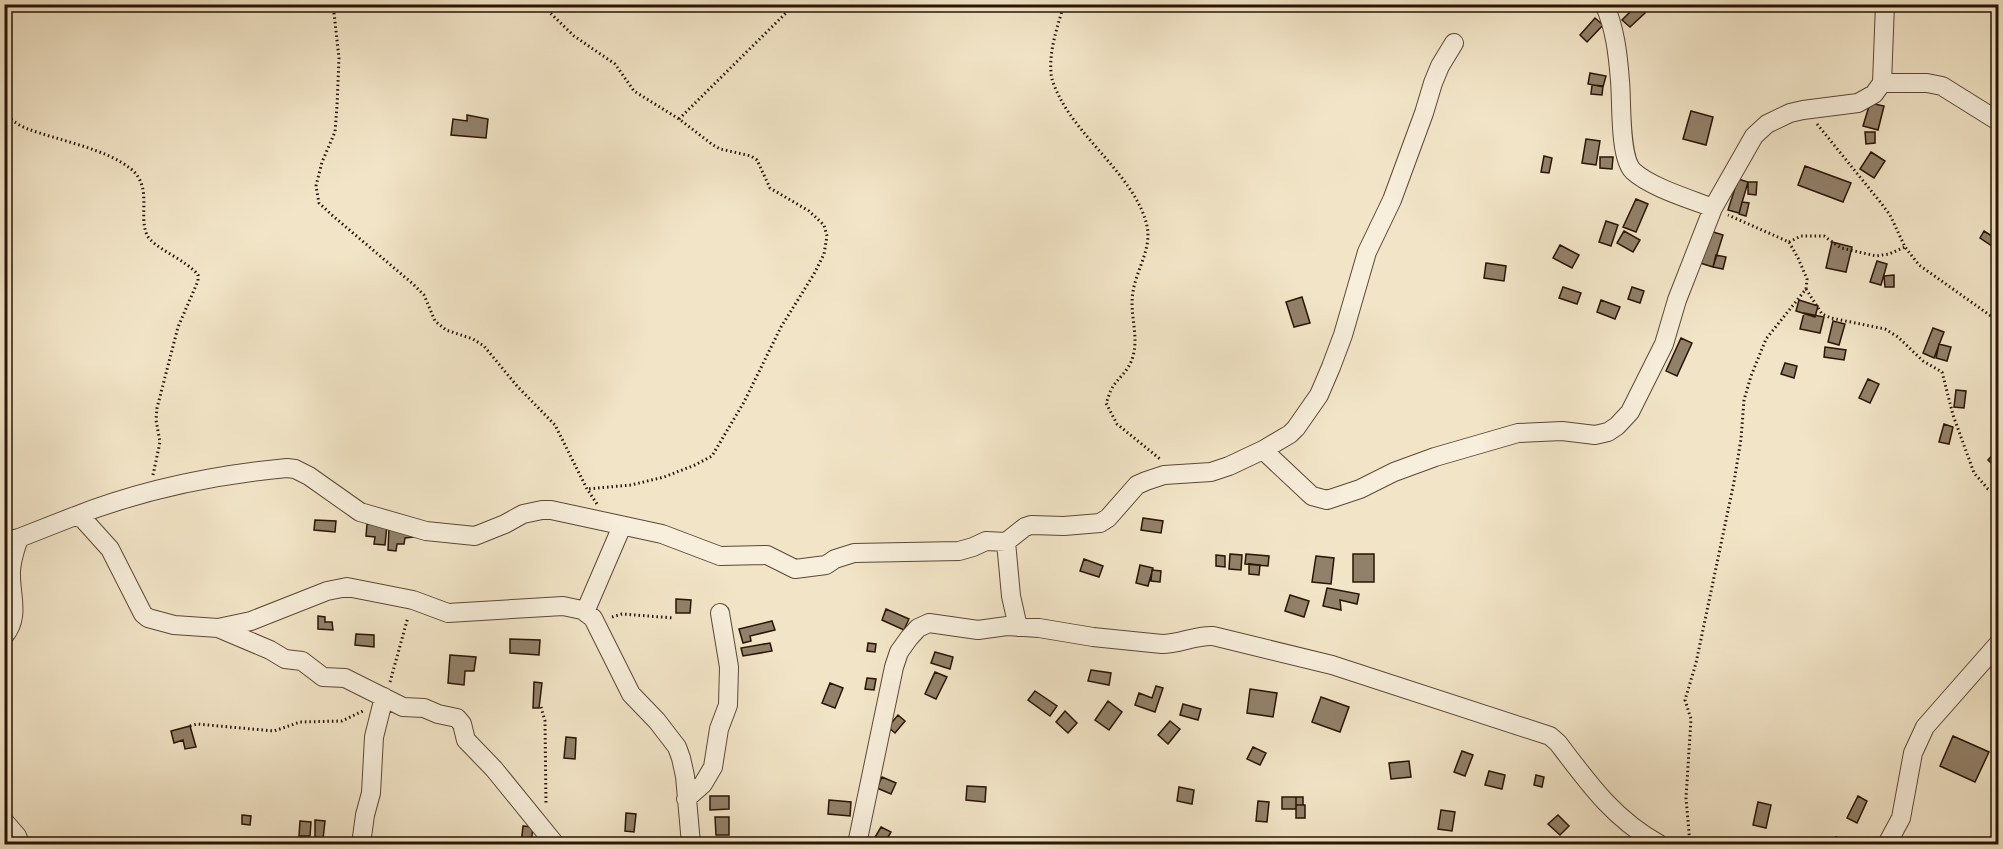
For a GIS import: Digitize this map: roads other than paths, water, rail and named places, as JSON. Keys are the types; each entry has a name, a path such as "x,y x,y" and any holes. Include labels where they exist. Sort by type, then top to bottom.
{"street":[{"path":"1604,4 1610,17 1616,42 1622,125 1629,166 1644,178 1713,208"},
{"path":"1263,450 1312,496 1327,500 1360,489 1394,472 1435,457 1518,433 1562,431 1596,435 1608,432 1617,426 1630,412 1664,344 1677,300 1713,208 1754,136 1767,124 1803,110 1858,103 1874,94 1882,83 1886,4"},
{"path":"4,636 14,619 10,574 13,556 12,539 134,495 210,478 287,468 309,476 360,512 426,531 475,536 523,514 542,510 662,534 720,556 767,555 795,569 826,565 835,559 854,553 959,551 973,548 986,541 1006,542 1031,525 1064,526 1100,523 1108,518 1137,486 1164,475 1211,472 1229,466 1263,450 1296,428 1319,395 1343,335 1368,252 1392,200 1424,113 1432,83 1454,43"},
{"path":"1882,83 1927,83 1942,86 1998,121"},
{"path":"70,518 83,519 110,549 145,617 174,625 218,628 251,621 337,588 354,587 413,600 448,613 574,607 591,618 626,686 676,747 685,776 691,844"},
{"path":"591,618 616,524"},
{"path":"1006,542 1011,596 1018,627"},
{"path":"686,799 702,784 712,767 714,749 728,705 729,667 720,612"},
{"path":"857,844 888,685 899,652 918,628 929,623 978,630 1007,626 1093,638 1162,644 1214,636 1332,665 1542,732 1558,743 1604,802 1628,825 1659,844"},
{"path":"218,628 270,650 285,659 302,661 323,677 345,678 402,706 429,709 438,714 456,717 460,720 466,740 494,769 550,838"},
{"path":"1887,844 1901,818 1913,753 1925,727 1998,644"},
{"path":"361,844 370,793 374,737 384,697"},
{"path":"4,821 17,836 20,844"}]}
